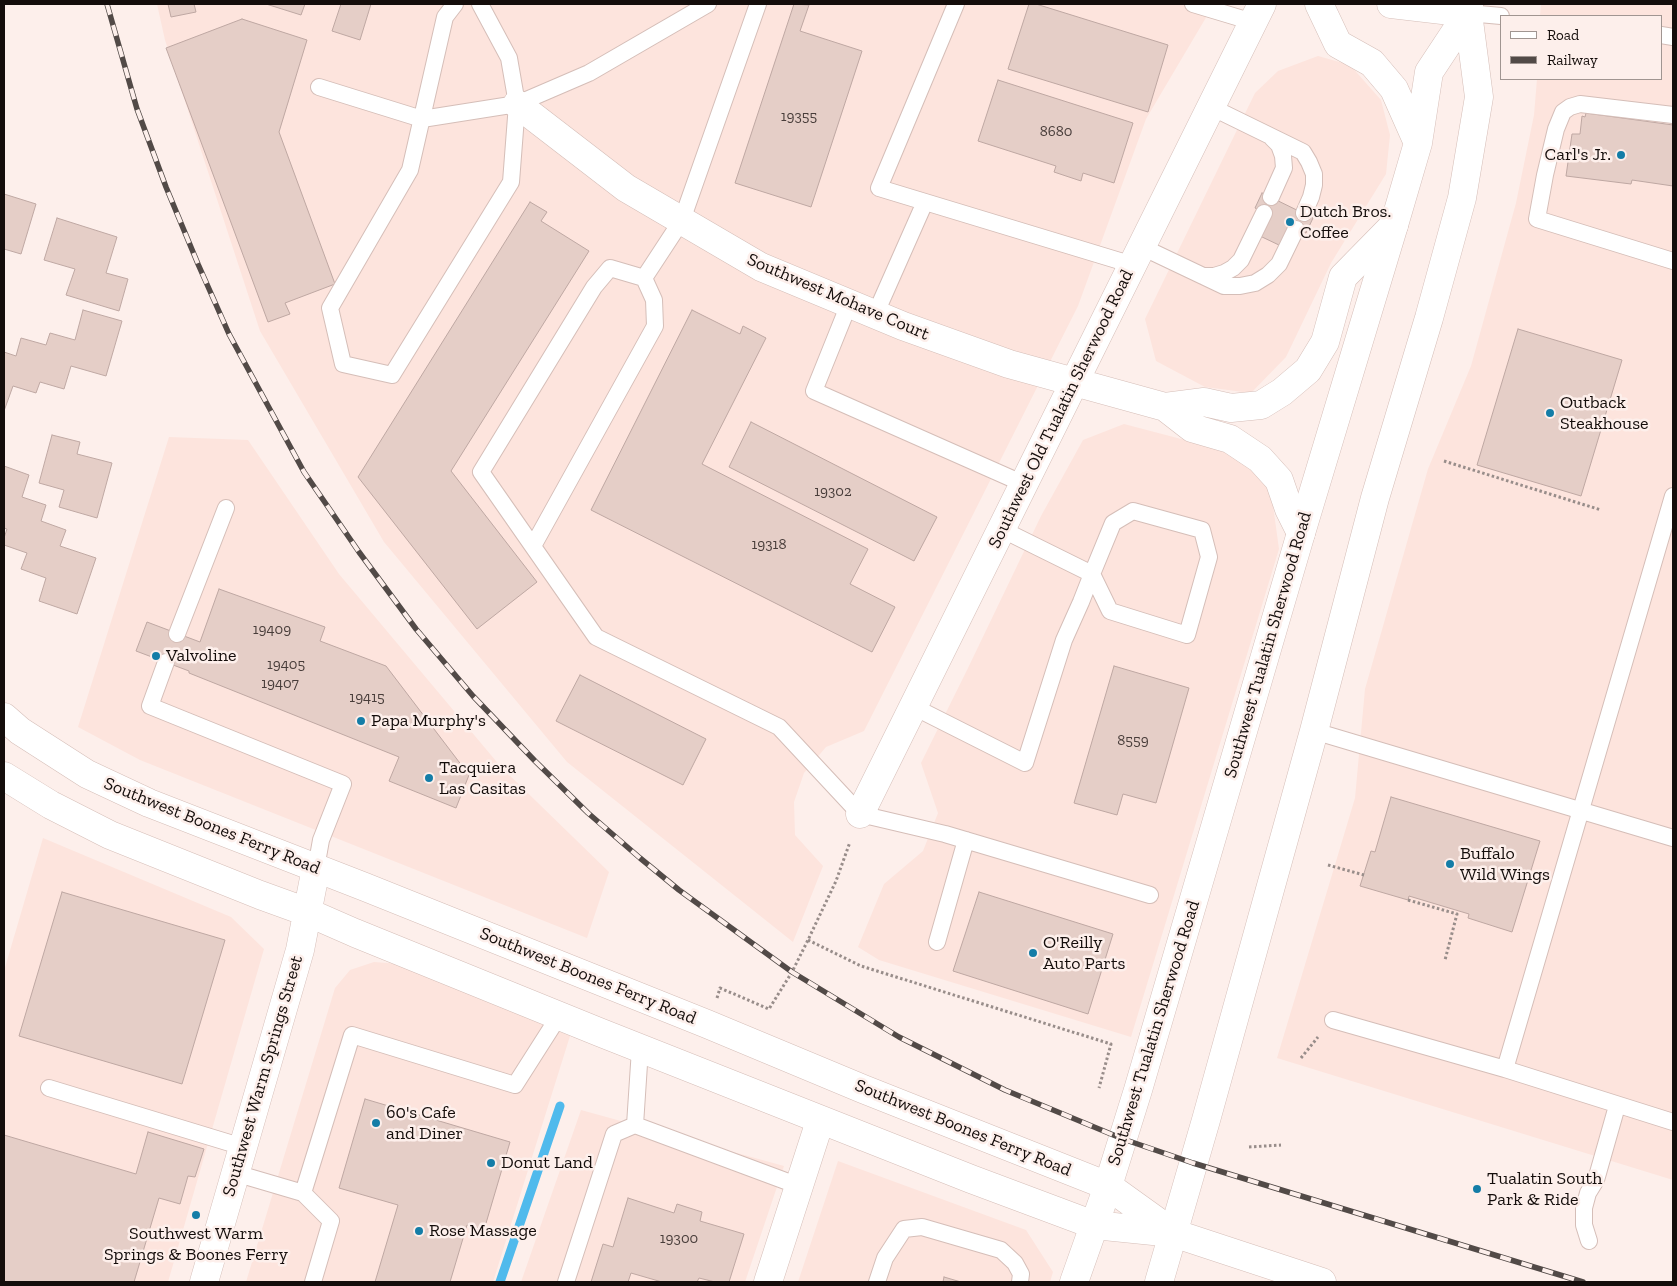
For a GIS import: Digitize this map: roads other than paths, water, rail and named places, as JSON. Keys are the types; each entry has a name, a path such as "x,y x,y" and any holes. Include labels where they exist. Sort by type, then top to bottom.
{"main road":[{"path":"1319,4 1338,44 1372,63 1394,89 1418,143"},
{"path":"1159,1282 1314,731 1375,498 1432,308 1462,198 1479,96 1469,8 1391,4"},
{"name":"Southwest Tualatin Sherwood Road","path":"1074,1282 1108,1186 1138,1090 1301,533 1394,225 1418,143 1429,72 1469,8"},
{"name":"Southwest Old Tualatin Sherwood Road","path":"860,814 1258,13"},
{"name":"Southwest Mohave Court","path":"517,104 626,188 761,268 875,315 1009,364 1165,407 1192,428 1230,439 1260,459 1279,480 1289,509 1301,533"},
{"name":"Southwest Mohave Court","path":"1165,407 1204,402 1231,408 1261,405 1282,392 1308,370 1325,342 1343,277 1394,225"},
{"name":"Southwest Boones Ferry Road","path":"4,717 20,731 87,774 149,804 316,868 1108,1186 1173,1233"},
{"name":"Southwest Boones Ferry Road","path":"4,776 51,805 110,836 307,912 820,1121 1040,1206 1094,1225 1173,1233 1322,1282"},
{"name":"Southwest Warm Springs Street","path":"204,1282 300,950 316,868"},
{"path":"768,1282 820,1121"}],"lane":[{"path":"455,4 445,17 410,170 330,308 343,364 392,375 511,182 517,104 509,58 480,4"},
{"path":"319,87 422,119 517,104 589,73 708,4"},
{"path":"644,278 682,220 758,4"},
{"path":"956,4 879,188 925,202 1137,256 1203,276 1224,286 1240,286 1255,283 1268,275 1279,264 1296,228"},
{"path":"1193,4 1258,13"},
{"path":"1469,8 1500,16"},
{"path":"1673,115 1580,104 1570,107 1563,112 1556,129 1536,219 1673,261"},
{"path":"1211,107 1303,152 1314,174 1314,186 1304,213"},
{"path":"1271,136 1279,145 1283,156 1284,168 1271,197"},
{"path":"875,315 925,202"},
{"path":"1203,276 1214,276 1234,268 1241,260 1264,213"},
{"path":"533,546 655,326 654,300 644,278 610,268 594,287 481,472 596,637 779,727 860,814 945,834 1150,895"},
{"path":"849,304 814,391 1024,484"},
{"path":"1505,1069 1673,496"},
{"path":"177,634 226,508"},
{"path":"914,707 1025,763 1064,640 1081,602 1092,574 1112,523 1133,511 1202,530 1209,557 1188,635 1110,611 1092,574 1001,529"},
{"path":"166,662 150,706 343,784 321,840 316,868"},
{"path":"1314,731 1673,838"},
{"path":"937,942 966,840"},
{"path":"303,1193 352,1034 515,1085 559,1016"},
{"path":"1333,1020 1505,1069 1673,1122"},
{"path":"635,1125 640,1049"},
{"path":"49,1088 242,1147"},
{"path":"1589,1241 1584,1225 1584,1208 1588,1193 1596,1180 1618,1106"},
{"path":"566,1282 614,1134 635,1125 799,1186"},
{"path":"235,1173 303,1193 331,1221 313,1282"},
{"path":"877,1282 885,1258 904,1229 922,1227 1001,1250 1014,1263 1021,1274 1020,1282"}],"waterway":[{"path":"500,1282 560,1106"}],"railway":[{"path":"107,4 137,109 166,187 198,264 229,334 304,472 359,552 416,629 473,696 588,813 679,890 792,972 899,1037 1005,1090 1123,1139 1193,1163 1583,1282"}],"place":[{"name":"Carl's Jr.","path":"1621,155"},
{"name":"Dutch Bros. Coffee","path":"1290,222"},
{"name":"Outback Steakhouse","path":"1550,413"},
{"name":"Valvoline","path":"156,656"},
{"name":"Papa Murphy's","path":"361,721"},
{"name":"Tacquiera Las Casitas","path":"429,778"},
{"name":"Buffalo Wild Wings","path":"1450,864"},
{"name":"O'Reilly Auto Parts","path":"1033,953"},
{"name":"60's Cafe and Diner","path":"376,1123"},
{"name":"Donut Land","path":"491,1163"},
{"name":"Tualatin South Park & Ride","path":"1477,1189"},
{"name":"Southwest Warm Springs & Boones Ferry","path":"196,1215"},
{"name":"Rose Massage","path":"419,1231"}]}
